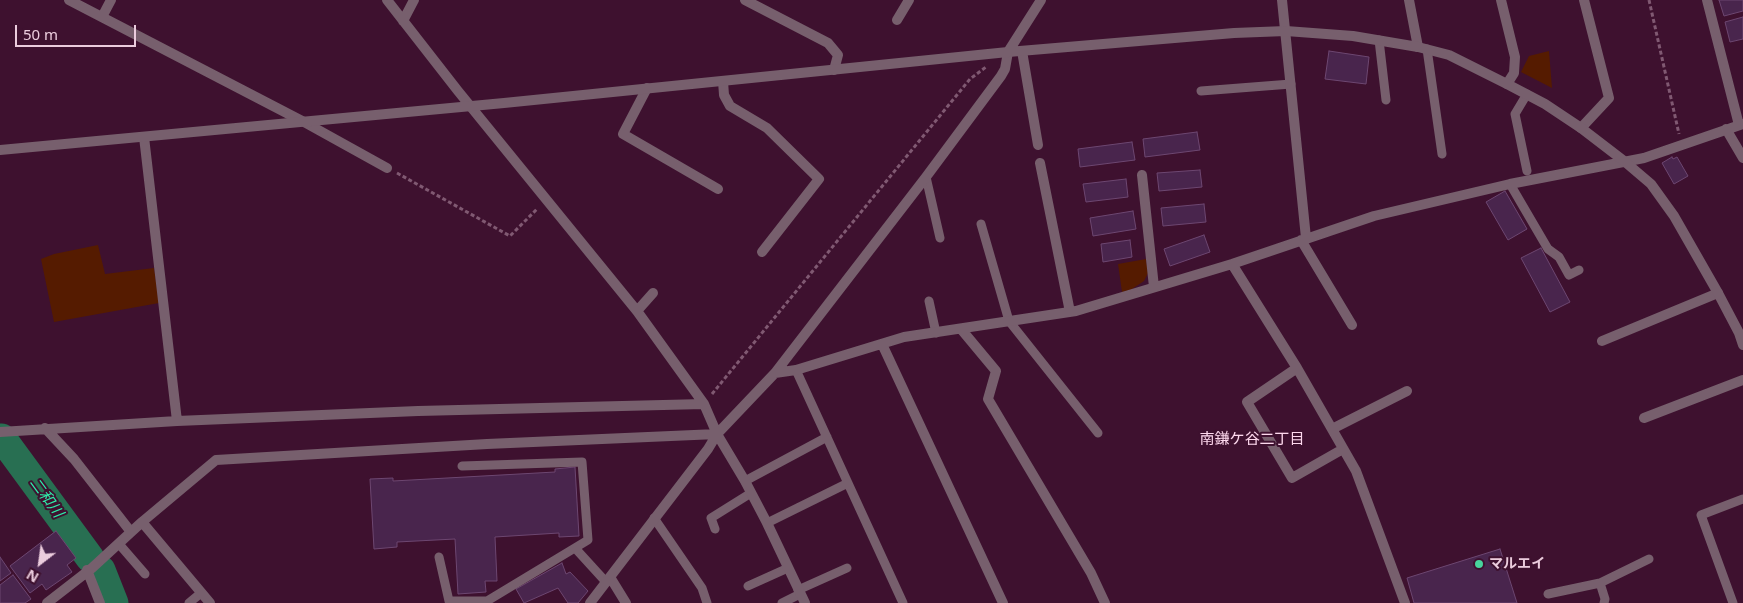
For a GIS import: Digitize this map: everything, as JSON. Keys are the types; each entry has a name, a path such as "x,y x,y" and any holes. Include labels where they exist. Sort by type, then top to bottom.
{"street":[{"path":"68,0 304,122 387,168"},
{"path":"102,17 111,0"},
{"path":"387,0 637,311 704,404 717,434 767,523 801,596"},
{"path":"403,21 414,0"},
{"path":"745,0 824,40 838,55 834,70"},
{"path":"898,20 909,0"},
{"path":"590,603 717,434 775,373 1001,76 1005,69 1008,52 1041,0"},
{"path":"1282,0 1304,239 1352,325"},
{"path":"1410,0 1423,48"},
{"path":"1501,0 1515,57 1514,73 1507,84"},
{"path":"1581,128 1609,98 1584,0"},
{"path":"775,373 796,370 904,337 961,330 1070,312 1232,264 1374,216 1510,184 1624,160 1644,158 1741,124 1707,0"},
{"path":"0,150 471,106 1008,52 1234,33 1286,31 1353,36 1423,48 1449,56 1527,94 1581,128 1624,160 1651,184 1674,216 1718,293 1743,345"},
{"path":"1022,51 1038,145"},
{"path":"723,81 724,95 730,106 768,128 819,179 762,252"},
{"path":"647,88 623,134 718,189"},
{"path":"1726,129 1743,158"},
{"path":"144,136 176,421"},
{"path":"1040,163 1070,312"},
{"path":"1142,175 1154,287"},
{"path":"1232,264 1297,368 1356,471 1405,603"},
{"path":"637,311 653,293"},
{"path":"1602,340 1718,293"},
{"path":"961,330 996,371 988,399 1091,573 1105,603"},
{"path":"882,344 1003,603"},
{"path":"1297,368 1247,402 1292,478 1343,449"},
{"path":"1644,418 1743,380"},
{"path":"1332,429 1407,391"},
{"path":"2,432 176,421 418,411 704,404"},
{"path":"45,428 74,459 131,532"},
{"path":"47,603 216,460 497,443 717,434"},
{"path":"142,522 210,603"},
{"path":"93,566 100,603"},
{"path":"608,579 626,603"}],"lane":[{"path":"1379,40 1386,100"},
{"path":"1423,48 1442,154"},
{"path":"1201,91 1290,84"},
{"path":"1527,94 1516,114 1527,170"},
{"path":"926,176 940,238"},
{"path":"1510,184 1548,249 1559,257 1569,275 1579,270"},
{"path":"981,224 1009,321 1098,433"},
{"path":"929,301 936,333"},
{"path":"796,370 904,603"},
{"path":"745,481 827,437"},
{"path":"439,557 449,601 487,600 588,540 582,462 462,466"},
{"path":"767,523 848,484"},
{"path":"715,528 711,518 751,493"},
{"path":"1733,603 1702,515 1743,499"},
{"path":"654,518 702,588 707,603"},
{"path":"119,544 144,574"},
{"path":"575,548 608,579"},
{"path":"1548,594 1600,583 1648,559"},
{"path":"748,586 788,568"},
{"path":"782,603 801,596 847,568"},
{"path":"1600,583 1605,599 1604,603"},
{"path":"189,603 201,593"}],"path":[{"path":"1649,0 1682,144"},
{"path":"704,404 970,79 990,65"},
{"path":"387,168 510,236 547,199"}],"shaded area":[{"path":"1549,51 1552,88 1521,72 1529,56"},
{"path":"98,245 105,274 154,268 159,303 54,322 41,259 54,254"},
{"path":"1146,259 1148,273 1144,281 1129,291 1122,292 1118,264"}],"building":[{"path":"1719,0 1743,0 1743,11 1724,16"},
{"path":"1743,17 1743,39 1730,42 1725,22"},
{"path":"1329,51 1369,57 1366,84 1325,79"},
{"path":"1197,132 1200,150 1145,157 1143,139"},
{"path":"1132,142 1135,160 1080,167 1078,149"},
{"path":"1672,157 1673,159 1677,157 1688,176 1674,184 1662,163"},
{"path":"1200,170 1202,187 1159,191 1157,173"},
{"path":"1126,179 1128,197 1086,202 1083,184"},
{"path":"1505,191 1527,229 1508,240 1486,202"},
{"path":"1204,204 1206,222 1163,226 1161,208"},
{"path":"1133,211 1136,229 1093,236 1090,218"},
{"path":"1204,235 1210,252 1170,266 1164,249"},
{"path":"1130,240 1132,257 1103,262 1101,244"},
{"path":"1541,248 1570,302 1550,312 1521,258"},
{"path":"575,467 579,536 559,537 559,533 495,537 497,581 485,581 486,592 458,594 455,539 397,542 397,547 374,549 370,479 393,478 393,481 555,472 555,469"},
{"path":"56,531 76,558 67,565 72,572 46,590 42,584 30,593 10,566"},
{"name":"マルエイ","path":"1500,549 1517,603 1414,603 1407,578"},
{"path":"0,557 11,573 0,581"},
{"path":"562,563 566,574 570,572 588,591 578,603 568,603 558,588 524,603 516,589"},
{"path":"13,575 31,599 25,603 0,603 0,585"}],"waterway":[{"name":"二和川","path":"2,438 90,558"},
{"name":"二和川","path":"101,570 114,603"}],"place":[{"name":"マルエイ","path":"1479,564"}],"district":[{"name":"南鎌ケ谷二丁目","path":"1252,440"}]}
